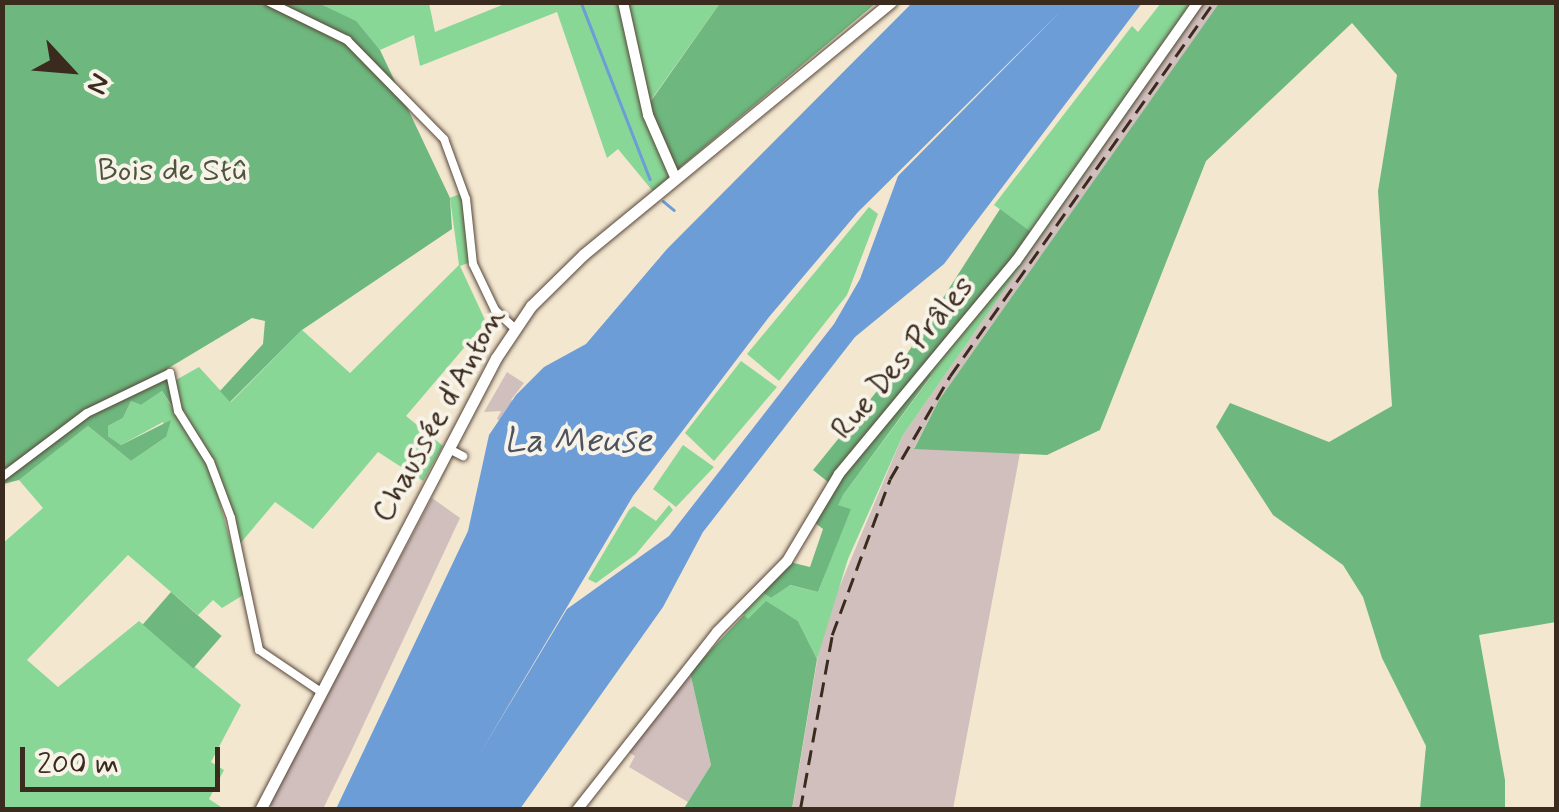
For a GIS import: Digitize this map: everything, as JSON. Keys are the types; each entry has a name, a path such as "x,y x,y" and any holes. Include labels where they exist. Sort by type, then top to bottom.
{"main road":[{"name":"Chaussée d'Anton","path":"260,810 511,333 556,278 891,2"}],"street":[{"path":"269,2 346,40 444,139 466,198 473,264 495,310 520,346"},
{"path":"624,2 648,114 676,179"},
{"name":"Rue Des Prâles","path":"577,810 738,608 786,562 839,474 1016,260 1198,2"},
{"path":"2,477 87,413 172,376 178,411 210,462 231,518 259,650 321,692"},
{"path":"448,449 463,456"}],"shaded area":[{"path":"1203,3 1220,3 939,400 914,448 1020,453 953,809 792,810 823,626 903,435"},
{"path":"507,372 524,383 511,400 536,416 519,434 497,419 501,411 484,412"},
{"path":"432,498 460,518 323,809 277,809 269,805"},
{"path":"690,672 711,765 688,802 629,767 635,756 625,750"}],"green space":[{"name":"Bois de Stû","path":"316,2 356,21 380,50 450,198 452,229 302,330 230,402 220,391 263,344 265,321 252,318 167,369 176,412 162,391 141,405 131,401 123,418 108,426 108,436 121,445 171,420 166,437 131,461 88,426 19,480 3,484 3,3"},
{"path":"1220,2 1556,3 1556,622 1479,635 1505,780 1505,809 1420,809 1426,746 1382,658 1363,597 1343,565 1273,515 1216,427 1230,403 1329,442 1392,406 1378,191 1397,75 1352,23 1206,161 1100,430 1047,455 914,449 939,400"},
{"path":"316,3 429,3 435,32 507,3 720,3 646,107 672,174 656,195 618,149 607,158 557,12 420,66 414,35 380,50 355,21"},
{"path":"720,3 876,3 677,170 646,108"},
{"path":"1161,3 1204,3 903,435 848,559 817,659 798,621 766,602 748,620 740,610 760,591 771,598 789,585 818,592 850,509 837,505 843,495 931,377 927,369 1034,234 994,205 1132,26 1138,32"},
{"path":"462,193 471,262 460,266 486,322 406,416 443,446 423,481 378,452 313,529 275,502 239,545 218,472 179,406 176,380 199,367 231,402 302,330 350,373 459,265 450,198"},
{"path":"869,207 878,214 847,295 779,381 747,354"},
{"path":"1000,209 1034,234 928,368 931,376 843,495 838,505 851,509 818,592 790,585 771,598 760,591 790,562 810,567 823,529 814,522 833,486 813,470 907,354"},
{"path":"741,361 777,387 714,461 685,433"},
{"path":"162,391 211,471 245,594 222,608 213,600 198,615 128,555 27,660 58,687 139,621 241,705 211,762 224,770 209,799 224,809 3,809 2,544 43,508 19,480 88,426 131,461 166,437 163,422 121,445 108,436 108,426 123,418 131,401 141,405"},
{"path":"683,445 714,467 676,507 653,489"},
{"path":"669,505 673,510 636,554 596,583 588,579 629,510 634,506 656,521"},
{"path":"171,592 222,636 193,668 143,624"},
{"path":"766,601 798,621 817,659 792,809 683,810 711,765 690,672 744,615 748,619"}],"water":[{"name":"La Meuse","path":"912,3 1142,3 944,264 855,337 703,532 663,607 520,809 336,809 468,531 489,435 516,395 544,367 586,344 667,249","holes":["1059,13 898,176 860,279 834,324 669,536 567,609 479,755 633,496 769,317 858,212"]}],"waterway":[{"path":"581,2 650,179"},
{"path":"663,201 674,210"}],"railway":[{"path":"800,810 832,635 890,479 950,376 1214,2"}]}
